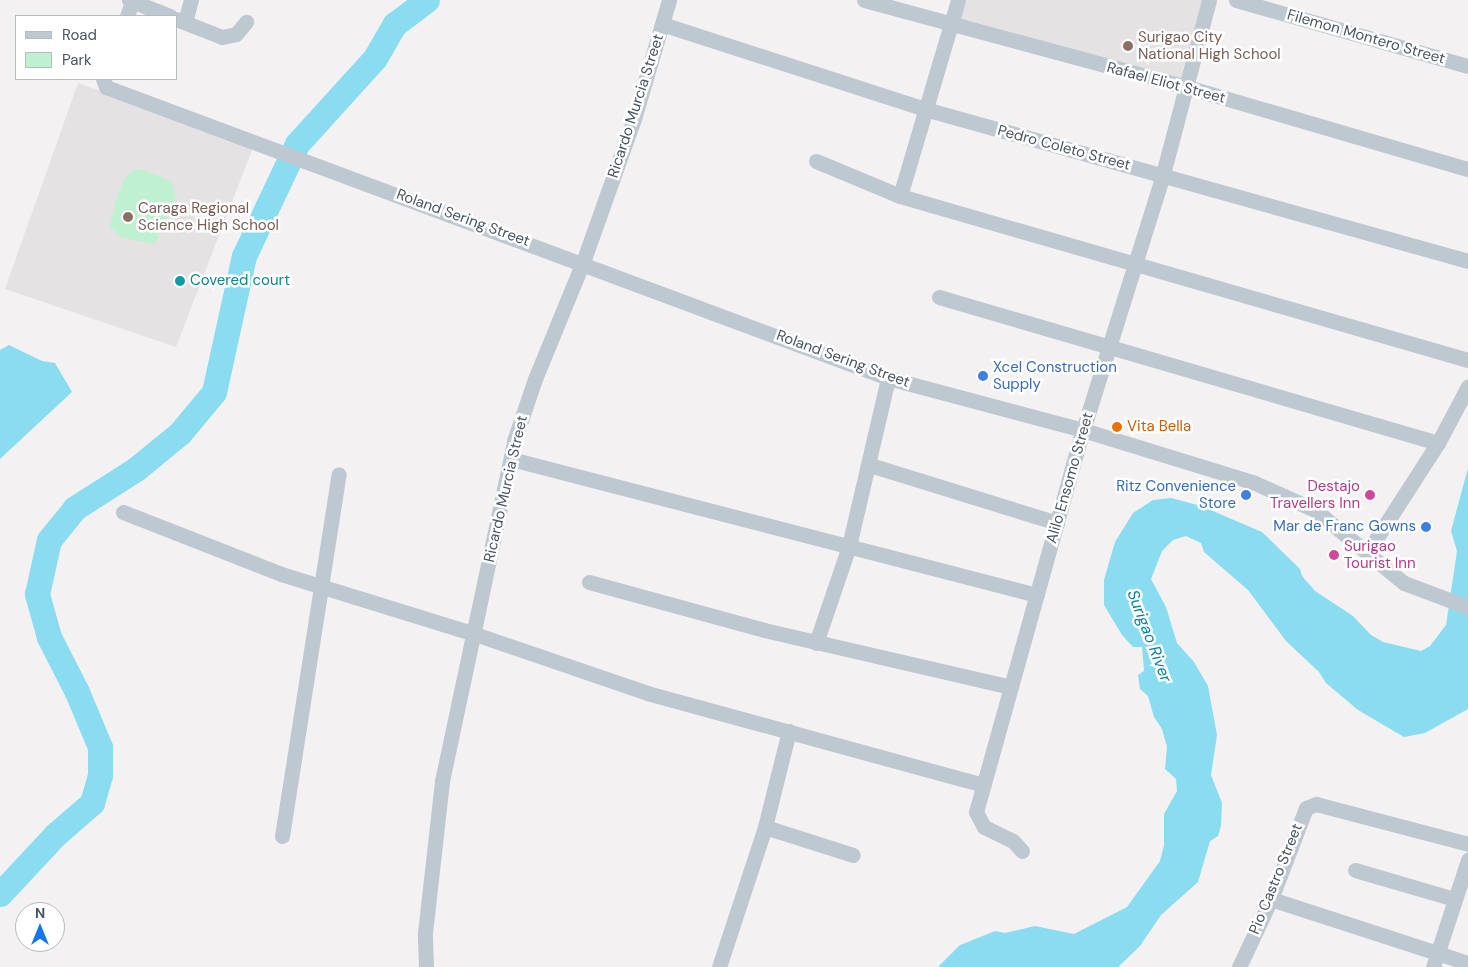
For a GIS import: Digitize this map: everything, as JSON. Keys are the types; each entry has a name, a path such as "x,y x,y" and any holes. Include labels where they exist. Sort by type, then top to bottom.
{"street":[{"path":"191,0 181,20 230,37 246,22"},
{"name":"Ricardo Murcia Street","path":"426,967 425,933 441,790 511,459 535,379 583,262 634,119 669,0"},
{"name":"Rafael Eliot Street","path":"864,0 950,25 1187,87 1468,169"},
{"path":"900,196 958,0"},
{"name":"Alilo Ensomo Street","path":"1022,852 1013,841 978,822 976,812 1083,430 1163,174 1209,0"},
{"name":"Filemon Montero Street","path":"1236,0 1468,66"},
{"path":"126,15 131,1 167,15"},
{"name":"Pedro Coleto Street","path":"662,24 925,109 1163,174 1468,261"},
{"name":"Roland Sering Street","path":"103,80 106,87 583,262 888,378 1083,430 1295,499 1336,526 1404,583 1450,602 1468,607"},
{"path":"816,161 900,196 1137,262 1468,360"},
{"path":"939,297 1108,349 1438,443"},
{"path":"816,643 848,546 870,465 876,423 888,378"},
{"path":"1368,553 1438,443 1468,386"},
{"path":"511,459 1037,596"},
{"path":"870,465 1057,523"},
{"path":"282,836 324,586 339,474"},
{"path":"123,512 216,550 475,634 646,693 984,785"},
{"path":"589,582 816,643 1012,687"},
{"path":"719,967 765,828 789,731"},
{"name":"Pio Castro Street","path":"1238,967 1271,899 1306,808 1316,804 1468,844"},
{"path":"765,828 853,855"},
{"path":"1435,960 1468,860"},
{"path":"1355,870 1454,899"},
{"path":"1271,899 1435,960 1468,963"}],"shaded area":[{"name":"Surigao City National High School","path":"962,0 1202,0 1180,81 956,23"},
{"name":"Caraga Regional Science High School","path":"78,83 254,145 176,347 5,289"}],"green space":[{"path":"140,169 164,178 173,185 176,199 155,244 122,238 110,227 117,195 124,180 130,172"}],"water":[{"path":"9,345 42,361 55,363 72,392 0,459 0,350"},
{"name":"Surigao River","path":"1468,468 1468,709 1425,733 1404,737 1358,710 1326,683 1319,672 1286,641 1248,590 1204,552 1201,543 1186,536 1173,540 1162,551 1151,579 1166,607 1177,643 1194,662 1208,686 1217,735 1211,775 1222,803 1221,826 1218,836 1210,841 1198,882 1161,915 1140,946 1118,967 938,967 960,945 995,931 1005,933 1035,926 1074,934 1127,907 1160,861 1164,845 1164,814 1177,791 1176,779 1165,769 1167,747 1162,729 1154,717 1148,696 1140,689 1138,675 1144,671 1142,647 1133,647 1122,635 1104,605 1104,580 1115,542 1133,513 1153,500 1171,498 1201,506 1262,532 1300,569 1302,576 1315,591 1353,616 1371,635 1383,642 1421,651 1430,646 1446,625 1457,551 1451,531"}],"waterway":[{"path":"0,894 55,835 92,803 100,775 100,747 77,692 49,637 37,594 49,540 75,508 136,469 180,433 214,392 244,256 297,144 375,58 395,24 427,0"}],"place":[{"name":"Surigao City National High School","path":"1128,46"},
{"name":"Caraga Regional Science High School","path":"128,217"},
{"name":"Covered court","path":"180,281"},
{"name":"Xcel Construction Supply","path":"983,376"},
{"name":"Vita Bella","path":"1117,427"},
{"name":"Ritz Convenience Store","path":"1246,495"},
{"name":"Destajo Travellers Inn","path":"1370,495"},
{"name":"Mar de Franc Gowns","path":"1426,527"},
{"name":"Surigao Tourist Inn","path":"1334,555"}]}
